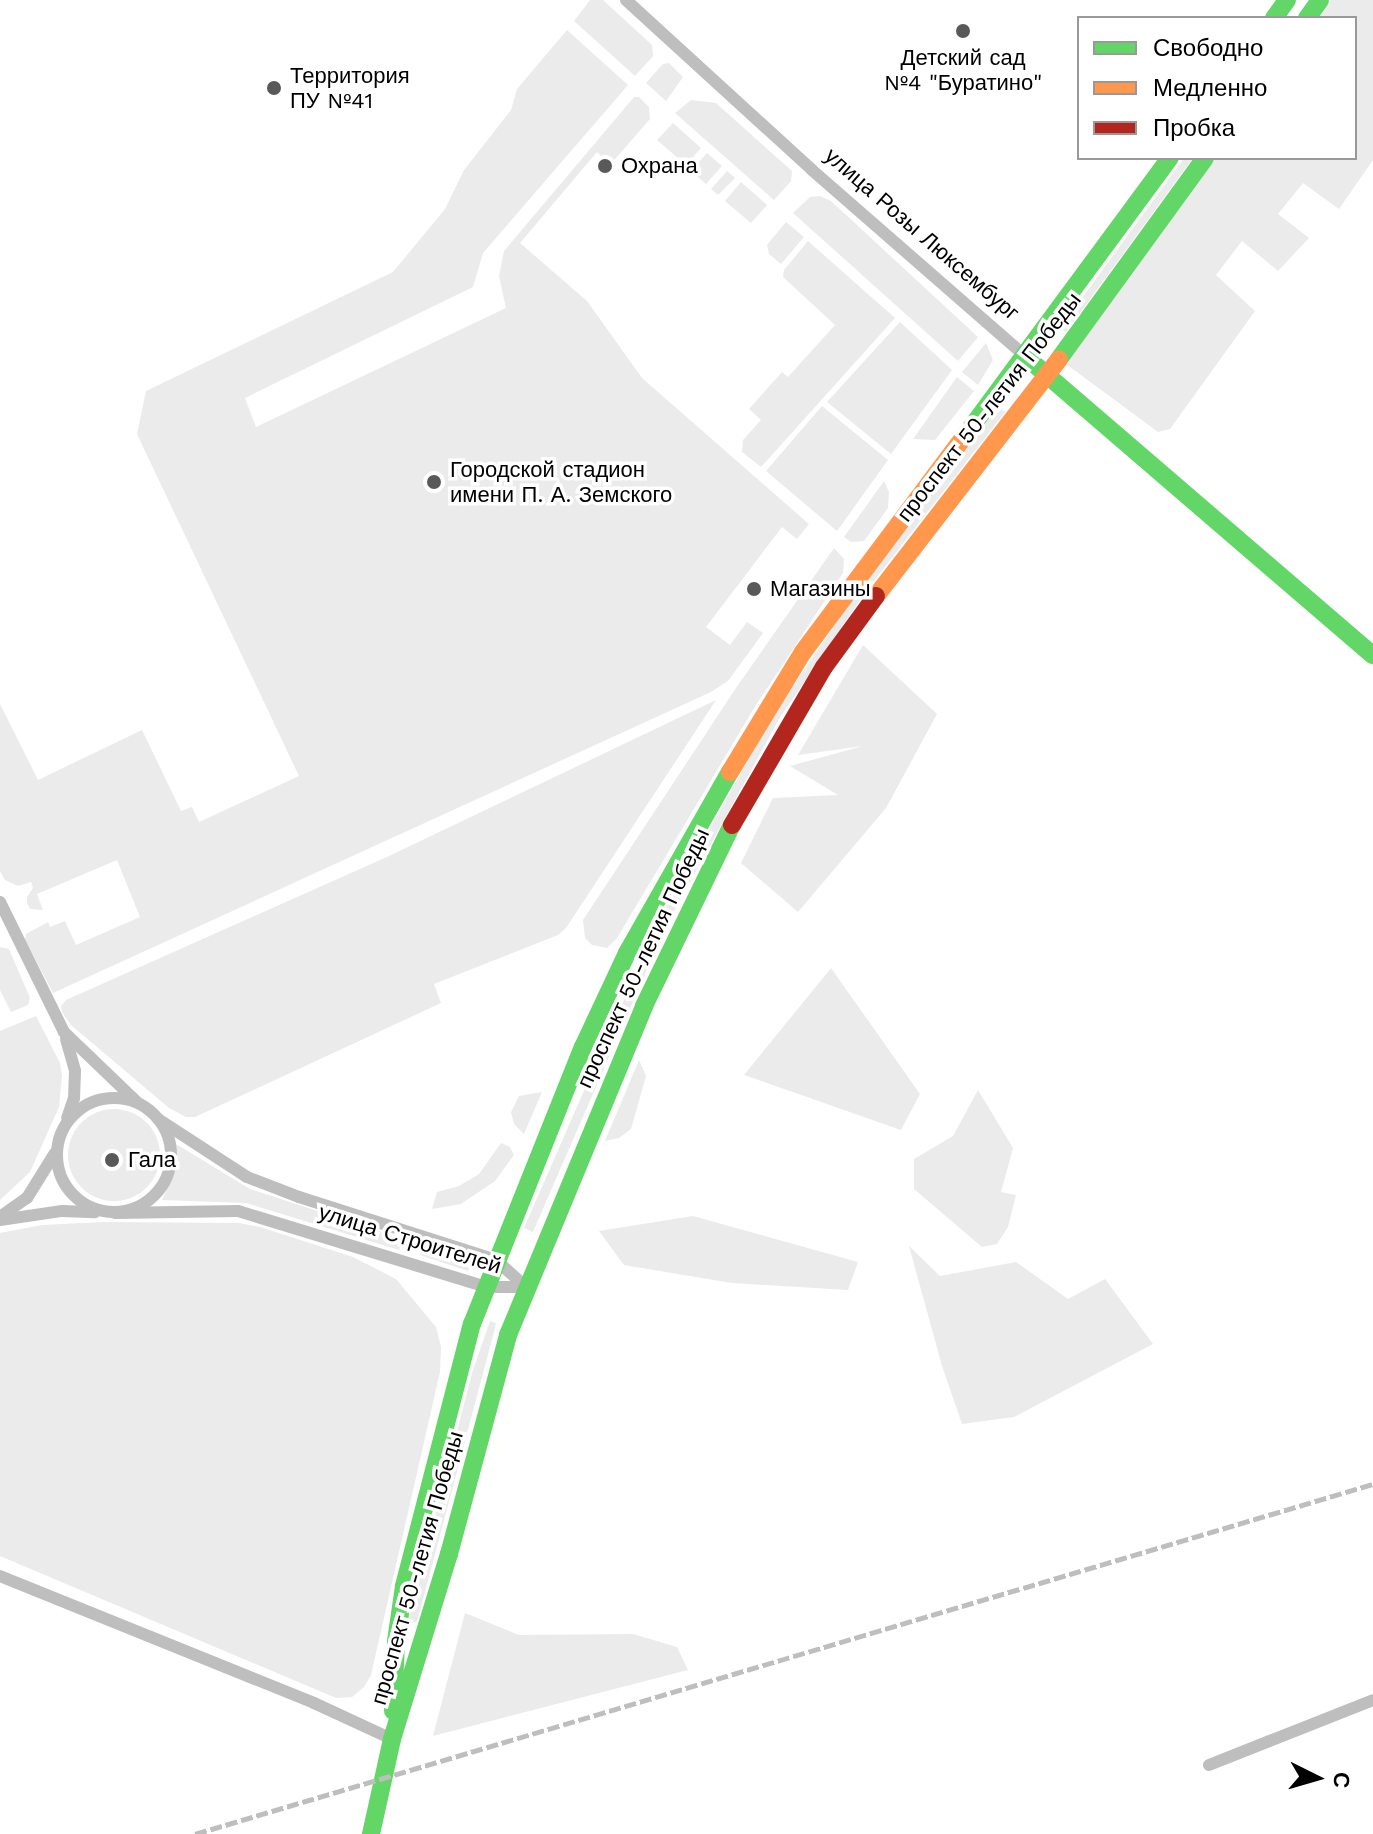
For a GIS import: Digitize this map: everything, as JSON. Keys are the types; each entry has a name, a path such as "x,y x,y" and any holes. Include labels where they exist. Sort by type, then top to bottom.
{"main road":[{"path":"1307,16 1320,0"},
{"path":"1281,5 1301,16"},
{"name":"проспект 50-летия Победы","path":"392,1739 396,1641 404,1586 458,1370 496,1260 583,1047 627,953 765,710 853,582 1026,357 1169,160"},
{"name":"проспект 50-летия Победы","path":"392,1739 449,1554 503,1350 526,1287 644,1006 734,820 787,724 908,551 1047,375 1204,160"},
{"name":"улица Розы Люксембург","path":"1026,357 1373,655"},
{"path":"371,1834 392,1739"}],"street":[{"name":"улица Розы Люксембург","path":"626,0 812,170 1026,357"},
{"path":"0,902 64,1032 75,1071 75,1085 57,1150 27,1198 0,1218"},
{"path":"57,1150 59,1172 69,1192 86,1206 108,1212 132,1210 150,1200 164,1183 170,1150 158,1119 64,1032"},
{"path":"64,1127 77,1111 96,1100 119,1098 141,1104"},
{"name":"улица Строителей","path":"158,1119 224,1164 272,1187 496,1260 526,1287"},
{"name":"улица Строителей","path":"0,1218 62,1211 238,1211 486,1287 526,1287"},
{"path":"0,1576 314,1703 392,1739"},
{"path":"1209,1765 1373,1700"}],"shaded area":[{"path":"590,0 603,0 652,45 653,56 635,76 574,21"},
{"path":"1330,0 1373,0 1373,160 1339,209 1303,183 1278,214 1309,238 1278,271 1242,241 1216,275 1255,311 1170,429 1158,432 1066,364 1214,160 1357,160 1357,16 1318,16"},
{"path":"567,30 628,85 483,253 473,287 245,398 256,427 506,308 499,276 504,251 634,97 639,97 649,107 650,119 610,165 597,152 520,243 587,301 642,378 809,524 797,539 782,527 706,627 730,645 747,622 763,633 728,681 711,692 53,993 25,940 26,934 48,922 50,927 65,921 76,945 140,917 117,860 37,894 43,910 30,909 27,903 33,888 31,882 18,886 5,880 0,871 0,704 38,780 142,730 181,811 192,807 199,822 299,776 137,434 146,391 393,272 445,209 464,170 511,110 517,89"},
{"path":"669,63 683,77 666,101 646,83 663,64"},
{"path":"691,100 716,103 792,171 791,181 774,200 675,113"},
{"path":"673,123 701,148 686,165 657,140"},
{"path":"707,153 722,166 706,184 691,171"},
{"path":"1183,160 1192,160 1066,332 1060,328"},
{"path":"727,171 735,178 718,195 711,189"},
{"path":"741,182 767,205 751,223 725,201"},
{"path":"820,196 831,201 978,337 958,361 793,213 810,197"},
{"path":"786,222 804,237 781,264 769,254 767,245"},
{"path":"808,241 895,318 761,467 742,452 743,440 761,420 749,409 782,372 788,377 835,325 783,277 784,270"},
{"path":"900,322 952,370 891,454 827,402"},
{"path":"986,343 993,360 978,385 962,372"},
{"path":"957,377 974,391 935,440 913,439"},
{"path":"822,406 888,460 837,531 766,471"},
{"path":"998,407 1005,412 866,591 779,719 664,930 533,1232 524,1228 656,926 773,715 861,587"},
{"path":"884,481 889,492 888,508 864,541 851,542 844,537"},
{"path":"834,548 844,559 843,573 756,705 617,938 607,948 592,945 585,938 583,920 736,688"},
{"path":"863,645 937,714 886,808 798,912 741,863 773,798 838,795 790,766 863,746 798,755"},
{"path":"716,700 566,928 558,935 434,984 441,1003 195,1117 186,1117 169,1108 71,1025 62,1012 61,1006 66,1000 389,856"},
{"path":"0,947 9,949 30,998 28,1005 11,1012 0,990"},
{"path":"831,968 920,1094 901,1130 744,1075"},
{"path":"36,1016 60,1063 59,1107 30,1172 0,1200 0,1031"},
{"path":"639,1060 646,1076 631,1129 619,1138 605,1141"},
{"path":"978,1090 1013,1148 1001,1192 1016,1195 1008,1227 997,1244 982,1247 914,1189 914,1159 953,1136"},
{"path":"542,1092 524,1134 514,1124 511,1112 519,1096"},
{"path":"114,1109 132,1112 147,1122 157,1137 160,1155 157,1173 147,1188 132,1198 114,1201 96,1198 81,1188 71,1173 68,1155 71,1137 81,1122 96,1112"},
{"path":"501,1143 510,1147 514,1155 495,1181 461,1204 432,1209 437,1192 459,1186 479,1174"},
{"path":"176,1144 250,1189 403,1239 399,1250 246,1203 162,1200 176,1169"},
{"path":"693,1216 858,1262 848,1290 732,1283 624,1265 599,1231"},
{"path":"239,1223 260,1227 353,1257 396,1279 436,1327 441,1347 440,1372 371,1675 364,1687 352,1697 336,1698 0,1556 0,1233 42,1225"},
{"path":"423,1245 471,1261 468,1271 420,1255"},
{"path":"909,1246 940,1276 1016,1262 1068,1299 1105,1279 1153,1344 1014,1417 962,1424 942,1366"},
{"path":"490,1321 496,1323 494,1332 417,1622 412,1623 408,1620 472,1373"},
{"path":"465,1613 519,1635 633,1634 677,1647 688,1670 433,1736"}],"railway":[{"path":"195,1834 1373,1484"}],"traffic: fast":[{"path":"1275,16 1287,0"},
{"path":"1308,16 1320,0"},
{"path":"967,433 1169,160"},
{"path":"1059,359 1204,160"},
{"path":"1026,357 1373,655"},
{"path":"393,1711 396,1641 404,1586 472,1324 583,1047 627,953 730,772"},
{"path":"371,1834 392,1739 449,1554 508,1335 644,1006 732,825"}],"traffic: slow":[{"path":"876,596 1059,359"},
{"path":"730,772 803,652 967,433"}],"traffic: jam":[{"path":"732,825 824,667 876,596"}],"place":[{"name":"Детский сад №4 \"Буратино\"","path":"963,31"},
{"name":"Территория ПУ №41","path":"274,88"},
{"name":"Охрана","path":"605,166"},
{"name":"Городской стадион имени П. А. Земского","path":"434,482"},
{"name":"Магазины","path":"754,589"},
{"name":"Гала","path":"112,1160"}]}
